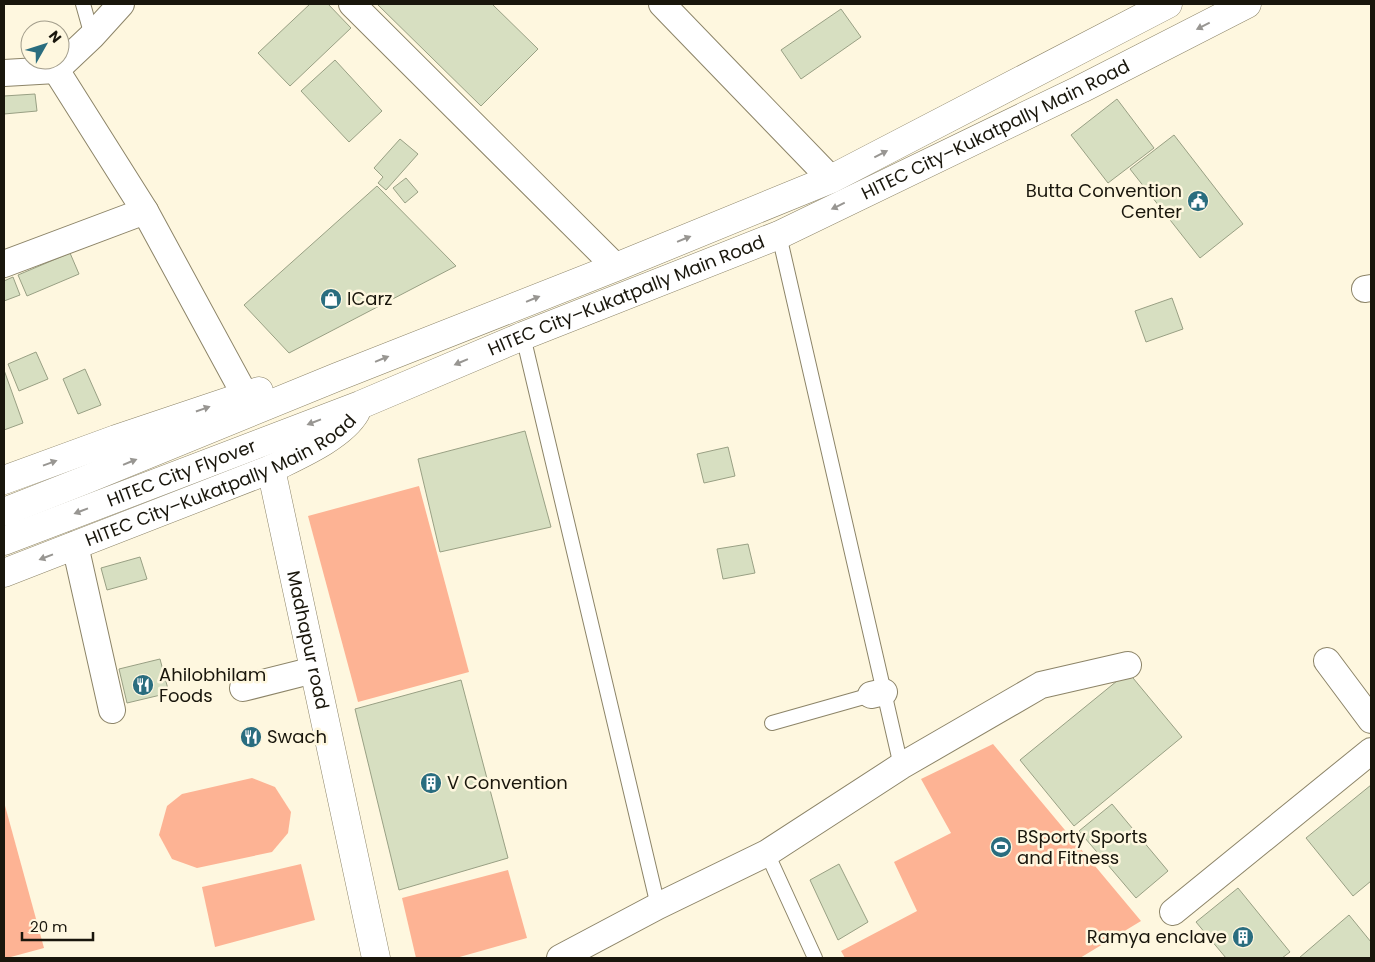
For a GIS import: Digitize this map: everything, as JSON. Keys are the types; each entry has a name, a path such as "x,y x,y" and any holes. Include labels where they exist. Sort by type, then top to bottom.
{"main road":[{"name":"HITEC City–Kukatpally Main Road","path":"4,480 245,395 311,377 337,377 616,267 831,179 1168,4"},
{"name":"HITEC City–Kukatpally Main Road","path":"4,573 271,470 306,452 334,434 351,421 360,405 523,336 779,235 1081,89 1247,4"},
{"name":"HITEC City Flyover","path":"4,512 337,377"},
{"name":"HITEC City Flyover","path":"4,541 360,405"},
{"name":"Madhapur road","path":"271,470 376,958"}],"street":[{"path":"70,57 121,4"},
{"path":"352,4 616,267"},
{"path":"662,4 831,179"},
{"path":"4,73 56,70 145,211 245,395"},
{"path":"4,264 145,211"},
{"path":"75,545 112,710"},
{"path":"1327,662 1371,720"},
{"path":"560,958 658,906 767,853 901,766 1042,685 1128,665"},
{"path":"243,688 314,670"},
{"path":"1173,912 1371,751"}],"lane":[{"path":"83,4 92,36"},
{"path":"779,235 878,694 901,766"},
{"path":"523,336 658,906"},
{"path":"772,722 878,694"},
{"path":"767,853 816,958"}],"shaded area":[{"path":"419,486 469,672 358,702 308,516"},
{"name":"BSporty Sports and Fitness","path":"993,744 1141,921 1080,958 845,958 841,951 917,911 894,862 951,833 921,779"},
{"path":"252,778 275,787 291,812 288,833 272,852 197,868 172,859 159,835 167,806 182,794"},
{"path":"4,802 44,948 7,958 4,958"},
{"path":"301,864 315,920 215,947 202,887"},
{"path":"508,870 527,938 456,958 416,958 402,898"}],"building":[{"path":"310,4 328,4 351,28 290,86 258,53"},
{"path":"377,4 492,4 538,49 481,106"},
{"path":"841,9 861,37 801,79 781,50"},
{"path":"335,60 382,111 349,142 301,91"},
{"path":"35,94 37,111 4,114 4,96"},
{"path":"1117,99 1154,148 1108,183 1071,135"},
{"path":"1174,135 1243,224 1200,258 1130,169"},
{"path":"400,139 418,154 386,190 378,183 383,177 374,168"},
{"path":"406,178 418,192 405,203 393,188"},
{"path":"377,186 456,266 289,353 244,305"},
{"path":"70,253 79,274 27,296 18,275"},
{"path":"13,277 20,295 4,301 4,281"},
{"path":"1172,298 1183,329 1146,342 1135,311"},
{"path":"36,352 48,379 19,391 8,364"},
{"path":"85,369 101,405 78,414 63,379"},
{"path":"4,370 23,423 4,430"},
{"path":"525,431 551,527 440,552 418,459"},
{"path":"728,447 735,476 704,483 697,454"},
{"path":"748,544 755,573 723,579 717,549"},
{"path":"140,557 147,579 107,590 101,568"},
{"path":"160,659 169,693 127,703 119,669"},
{"path":"1128,672 1182,737 1074,826 1020,760"},
{"name":"V Convention","path":"461,680 508,858 399,890 355,709"},
{"path":"1371,785 1371,881 1353,896 1306,838"},
{"path":"1112,804 1168,871 1136,898 1079,831"},
{"path":"839,864 868,922 838,940 810,880"},
{"name":"Ramya enclave","path":"1238,888 1290,952 1282,958 1226,958 1196,922"},
{"path":"1349,915 1371,942 1371,958 1299,958"}],"place":[{"name":"Butta Convention Center","path":"1198,201"},
{"name":"ICarz","path":"331,299"},
{"name":"Ahilobhilam Foods","path":"143,685"},
{"name":"Swach","path":"251,737"},
{"name":"V Convention","path":"431,783"},
{"name":"BSporty Sports and Fitness","path":"1001,847"},
{"name":"Ramya enclave","path":"1243,937"}]}
